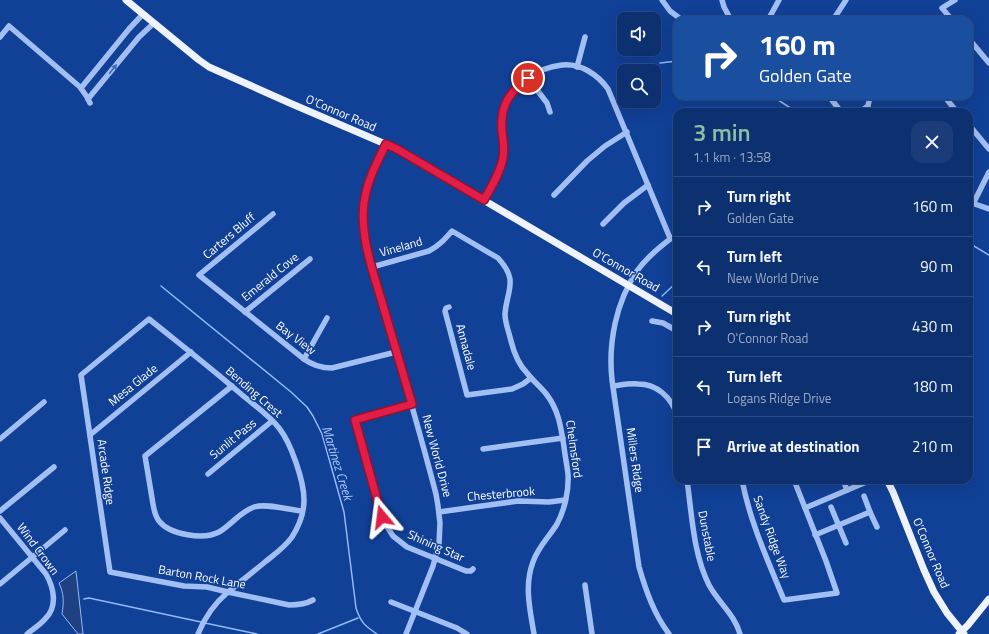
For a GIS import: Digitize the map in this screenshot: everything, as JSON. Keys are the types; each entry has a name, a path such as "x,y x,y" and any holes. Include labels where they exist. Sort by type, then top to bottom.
{"main road":[{"name":"O'Connor Road","path":"126,0 198,60 219,72 397,149 673,312"},
{"name":"O'Connor Road","path":"889,484 934,592 962,633"},
{"path":"962,633 989,599"}],"street":[{"path":"662,0 670,11 677,16"},
{"path":"722,0 728,16"},
{"path":"770,16 779,0"},
{"path":"836,16 846,0"},
{"path":"949,16 942,8 955,0"},
{"path":"81,88 143,14"},
{"path":"0,37 9,26 81,88 89,101 138,37 154,23"},
{"path":"577,67 585,37"},
{"path":"973,44 989,62"},
{"path":"484,200 499,173 503,159 504,145 502,121 508,98 515,89 538,72 554,66 565,65 577,67 594,74 605,85 611,95 670,238"},
{"path":"528,78 547,103 550,112"},
{"path":"947,100 954,108"},
{"path":"865,108 870,101"},
{"path":"973,131 989,149"},
{"path":"554,195 587,161 605,146 626,132"},
{"name":"New World Drive","path":"386,144 373,169 369,181 364,204 364,233 372,267 412,404 436,494 439,512 440,537 435,559 406,634"},
{"path":"973,200 989,172"},
{"path":"603,224 624,202 648,185"},
{"path":"973,204 989,209"},
{"name":"Carters Bluff","path":"199,275 273,214"},
{"name":"Vineland","path":"372,267 429,251 441,243 452,230"},
{"name":"Chelmsford","path":"452,230 491,253 503,263 509,277 510,285 506,309 506,322 514,353 525,372 552,402 559,419 563,438 568,475 565,500 557,524 540,547 530,570 528,591 534,634"},
{"name":"Millers Ridge","path":"669,634 656,614 648,596 639,567 613,386 610,352 615,322 629,285 637,271 673,236"},
{"name":"Emerald Cove","path":"245,312 310,259"},
{"name":"Bay View","path":"199,275 304,359 316,366 332,368 396,352"},
{"name":"Annadale","path":"448,307 445,311 467,395 516,388 531,378"},
{"path":"304,359 327,318"},
{"name":"Bending Crest","path":"81,375 149,319 191,352 272,421 285,436 289,444 301,480 304,495 300,520 294,533 282,548 222,596 206,617 199,631"},
{"path":"652,321 663,323 673,329"},
{"name":"Mesa Glade","path":"90,436 191,352"},
{"name":"Arcade Ridge","path":"81,375 110,572"},
{"path":"613,386 638,384 652,386 663,393 673,405"},
{"path":"232,386 145,456 154,512 158,520 167,528 178,532 202,536 214,534 220,531 243,513 259,506 302,512"},
{"path":"0,430 2,437 44,402"},
{"name":"Shining Star","path":"412,404 355,420 382,517 392,536 412,550 466,571 471,571 474,569"},
{"name":"Sunlit Pass","path":"208,474 272,421"},
{"path":"483,449 563,438"},
{"path":"0,511 54,467"},
{"name":"Dunstable","path":"688,484 696,545 703,572 716,596 737,625 740,634"},
{"name":"Sandy Ridge Way","path":"743,484 759,541 784,600 837,593 816,535"},
{"path":"796,484 816,535 870,512"},
{"path":"844,484 847,490"},
{"path":"805,508 861,484"},
{"path":"864,496 877,527"},
{"name":"Chesterbrook","path":"439,512 518,501 549,502 565,500"},
{"path":"831,507 846,543"},
{"name":"Wind Crown","path":"0,518 46,574 53,590 51,610 46,618 30,633"},
{"path":"0,584 65,530"},
{"name":"Barton Rock Lane","path":"110,572 184,586 207,587 289,605 310,602 313,600"},
{"path":"585,585 592,634"},
{"path":"391,602 457,628 467,634"}],"water":[{"path":"76,571 83,634 78,634 62,614 63,598 59,583"}],"waterway":[{"path":"660,63 673,61"},
{"path":"778,100 790,108"},
{"path":"973,245 989,255"},
{"name":"Martinez Creek","path":"161,286 291,392 307,407 313,416 322,434 344,512 356,608 364,624 377,634"},
{"path":"662,296 673,286"},
{"path":"84,599 89,598 201,622"},
{"path":"318,634 358,618"},
{"path":"205,623 257,634"}],"route":[{"path":"382,517 355,420 412,404 367,249 363,221 364,204 369,181 373,169 386,144 484,200 499,173 503,159 504,145 502,121 506,103 515,89 528,78"}]}
